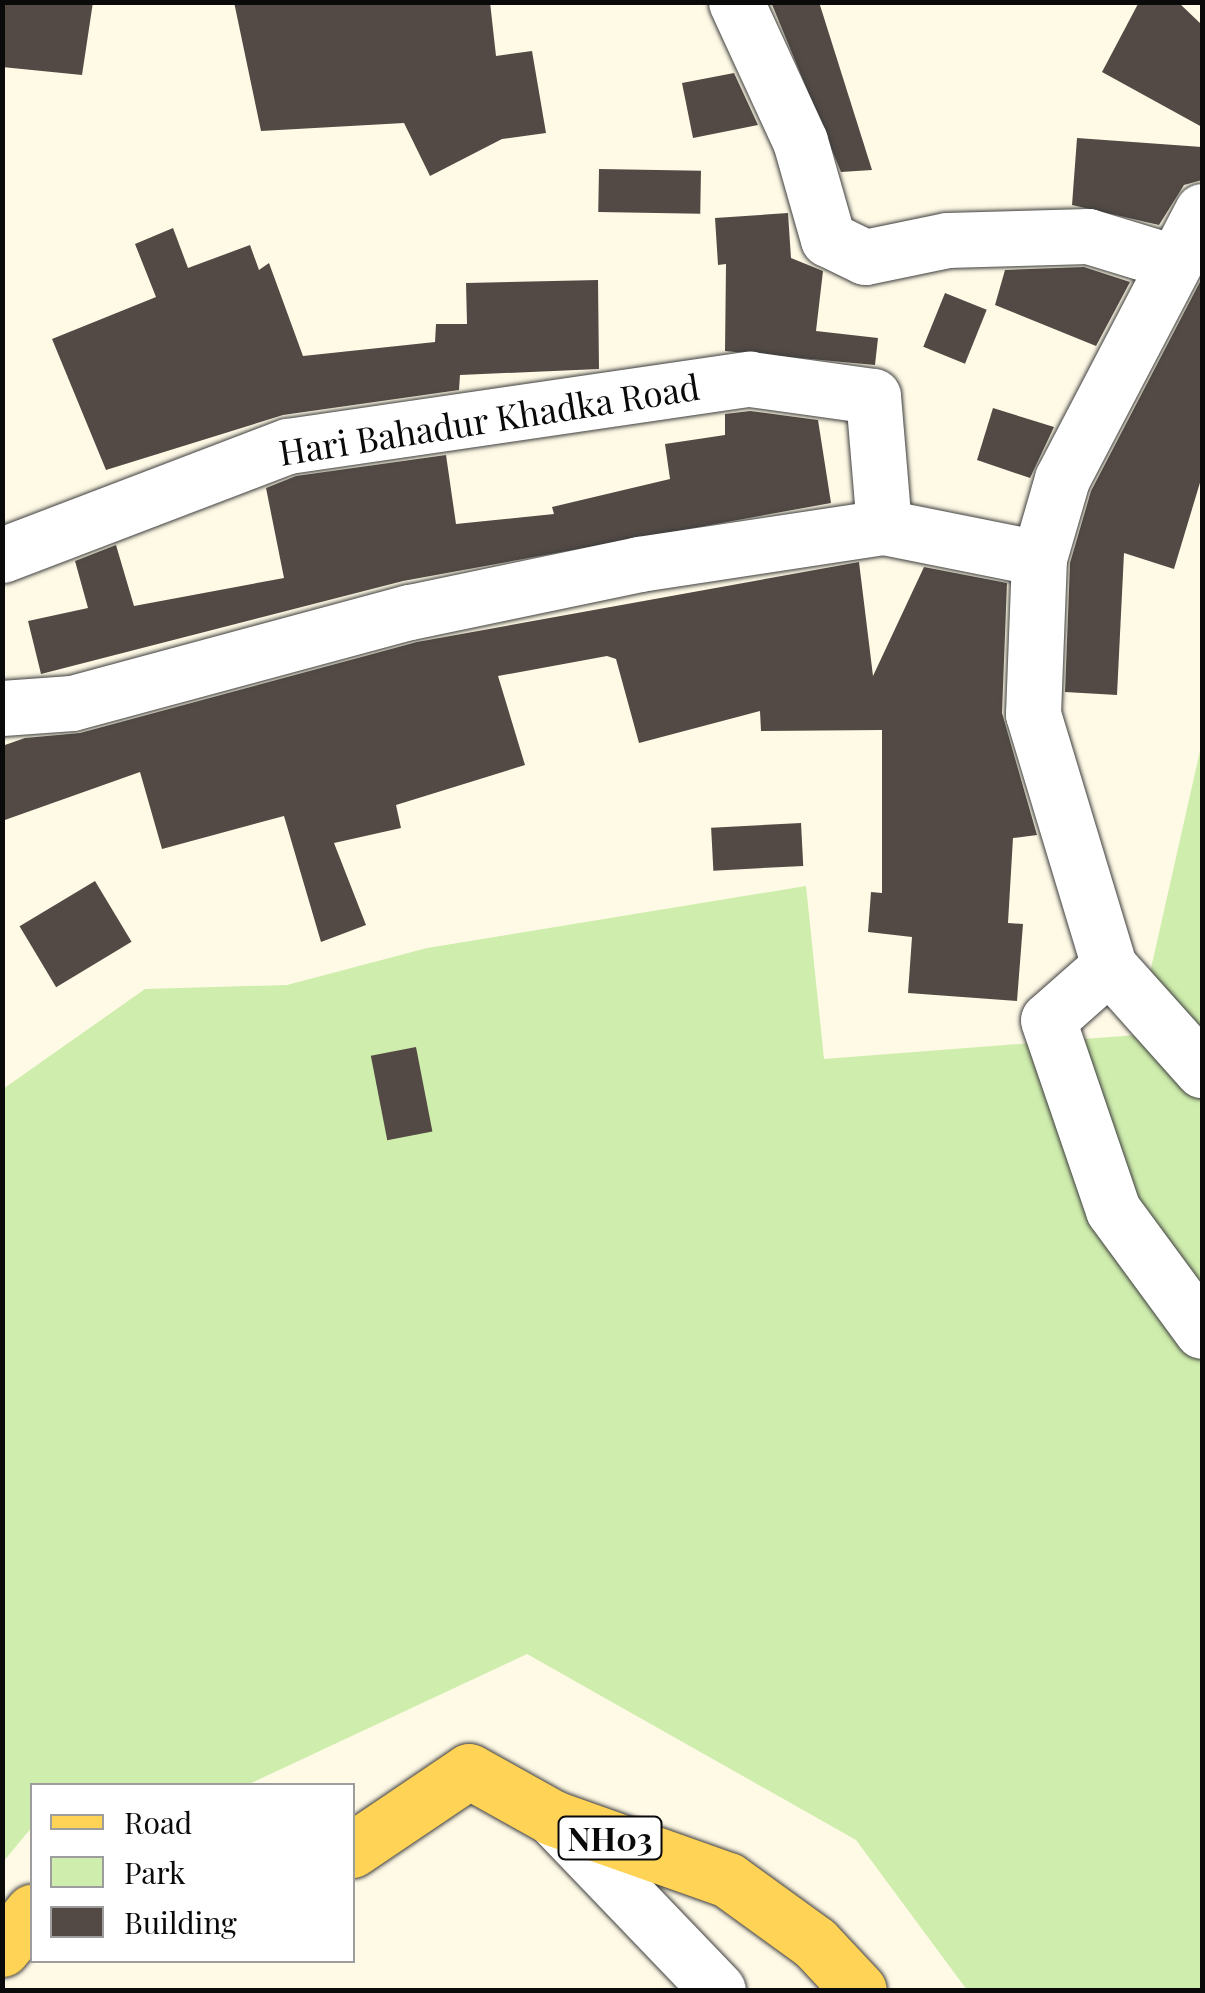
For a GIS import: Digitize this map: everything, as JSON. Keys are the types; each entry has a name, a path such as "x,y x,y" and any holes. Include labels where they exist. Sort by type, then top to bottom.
{"main road":[{"name":"NH03","path":"355,1848 469,1771 553,1818 728,1880 815,1942 859,1990"},
{"path":"2,1949 30,1914"}],"street":[{"path":"736,2 800,141 828,238 865,258 946,240 1088,236 1173,262"},
{"path":"1202,211 1062,479 1039,558 1033,714 1109,966 1202,1070"},
{"name":"Hari Bahadur Khadka Road","path":"2,554 288,446 750,380 873,396 884,527"},
{"path":"2,708 72,703 410,612 639,564 884,527 1039,558"},
{"path":"1109,966 1048,1020 1112,1210 1202,1330"},
{"path":"553,1818 718,1990"}],"green space":[{"path":"1202,742 1202,1990 967,1990 856,1840 527,1654 251,1783 30,1783 30,1829 3,1862 3,1089 145,989 287,985 427,948 806,886 824,1059 1136,1035"}],"building":[{"path":"2,2 93,2 82,75 2,67"},
{"path":"234,2 490,2 496,56 532,51 546,133 502,139 430,176 404,123 261,131"},
{"path":"771,2 819,2 872,170 841,172"},
{"path":"1139,2 1178,2 1202,25 1202,127 1102,72"},
{"path":"734,73 758,125 693,138 682,83"},
{"path":"1077,138 1202,147 1202,180 1184,185 1159,225 1072,205"},
{"path":"599,169 701,171 700,214 598,212"},
{"path":"788,213 791,258 823,271 816,331 878,338 875,365 725,351 726,264 718,265 715,218"},
{"path":"173,228 188,268 250,245 259,270 269,263 303,356 435,342 436,324 467,324 466,283 598,280 599,369 460,375 459,390 283,415 106,470 52,339 156,297 135,244"},
{"path":"1084,267 1130,282 1096,346 995,305 1005,270"},
{"path":"1202,278 1202,476 1174,569 1124,553 1117,695 1065,692 1070,563 1091,491"},
{"path":"945,293 987,310 965,364 923,347"},
{"path":"993,408 1054,427 1030,478 977,460"},
{"path":"750,411 818,420 831,503 403,581 41,674 28,621 88,608 75,561 116,545 134,606 284,578 266,488 296,476 446,455 456,524 554,514 552,507 670,479 665,444 725,435 725,414"},
{"path":"859,562 873,676 924,567 1007,583 1002,713 1037,835 1013,838 1008,923 1023,924 1017,1001 908,993 912,937 868,932 871,892 882,893 882,730 761,731 760,711 639,743 616,659 607,656 498,676 525,765 396,805 401,828 334,843 366,925 321,942 284,816 162,849 140,772 2,821 2,746 25,738 80,733 417,642"},
{"path":"801,823 803,866 713,871 711,828"},
{"path":"95,881 132,942 56,987 20,926"},
{"path":"416,1047 432,1131 387,1140 371,1056"}]}
